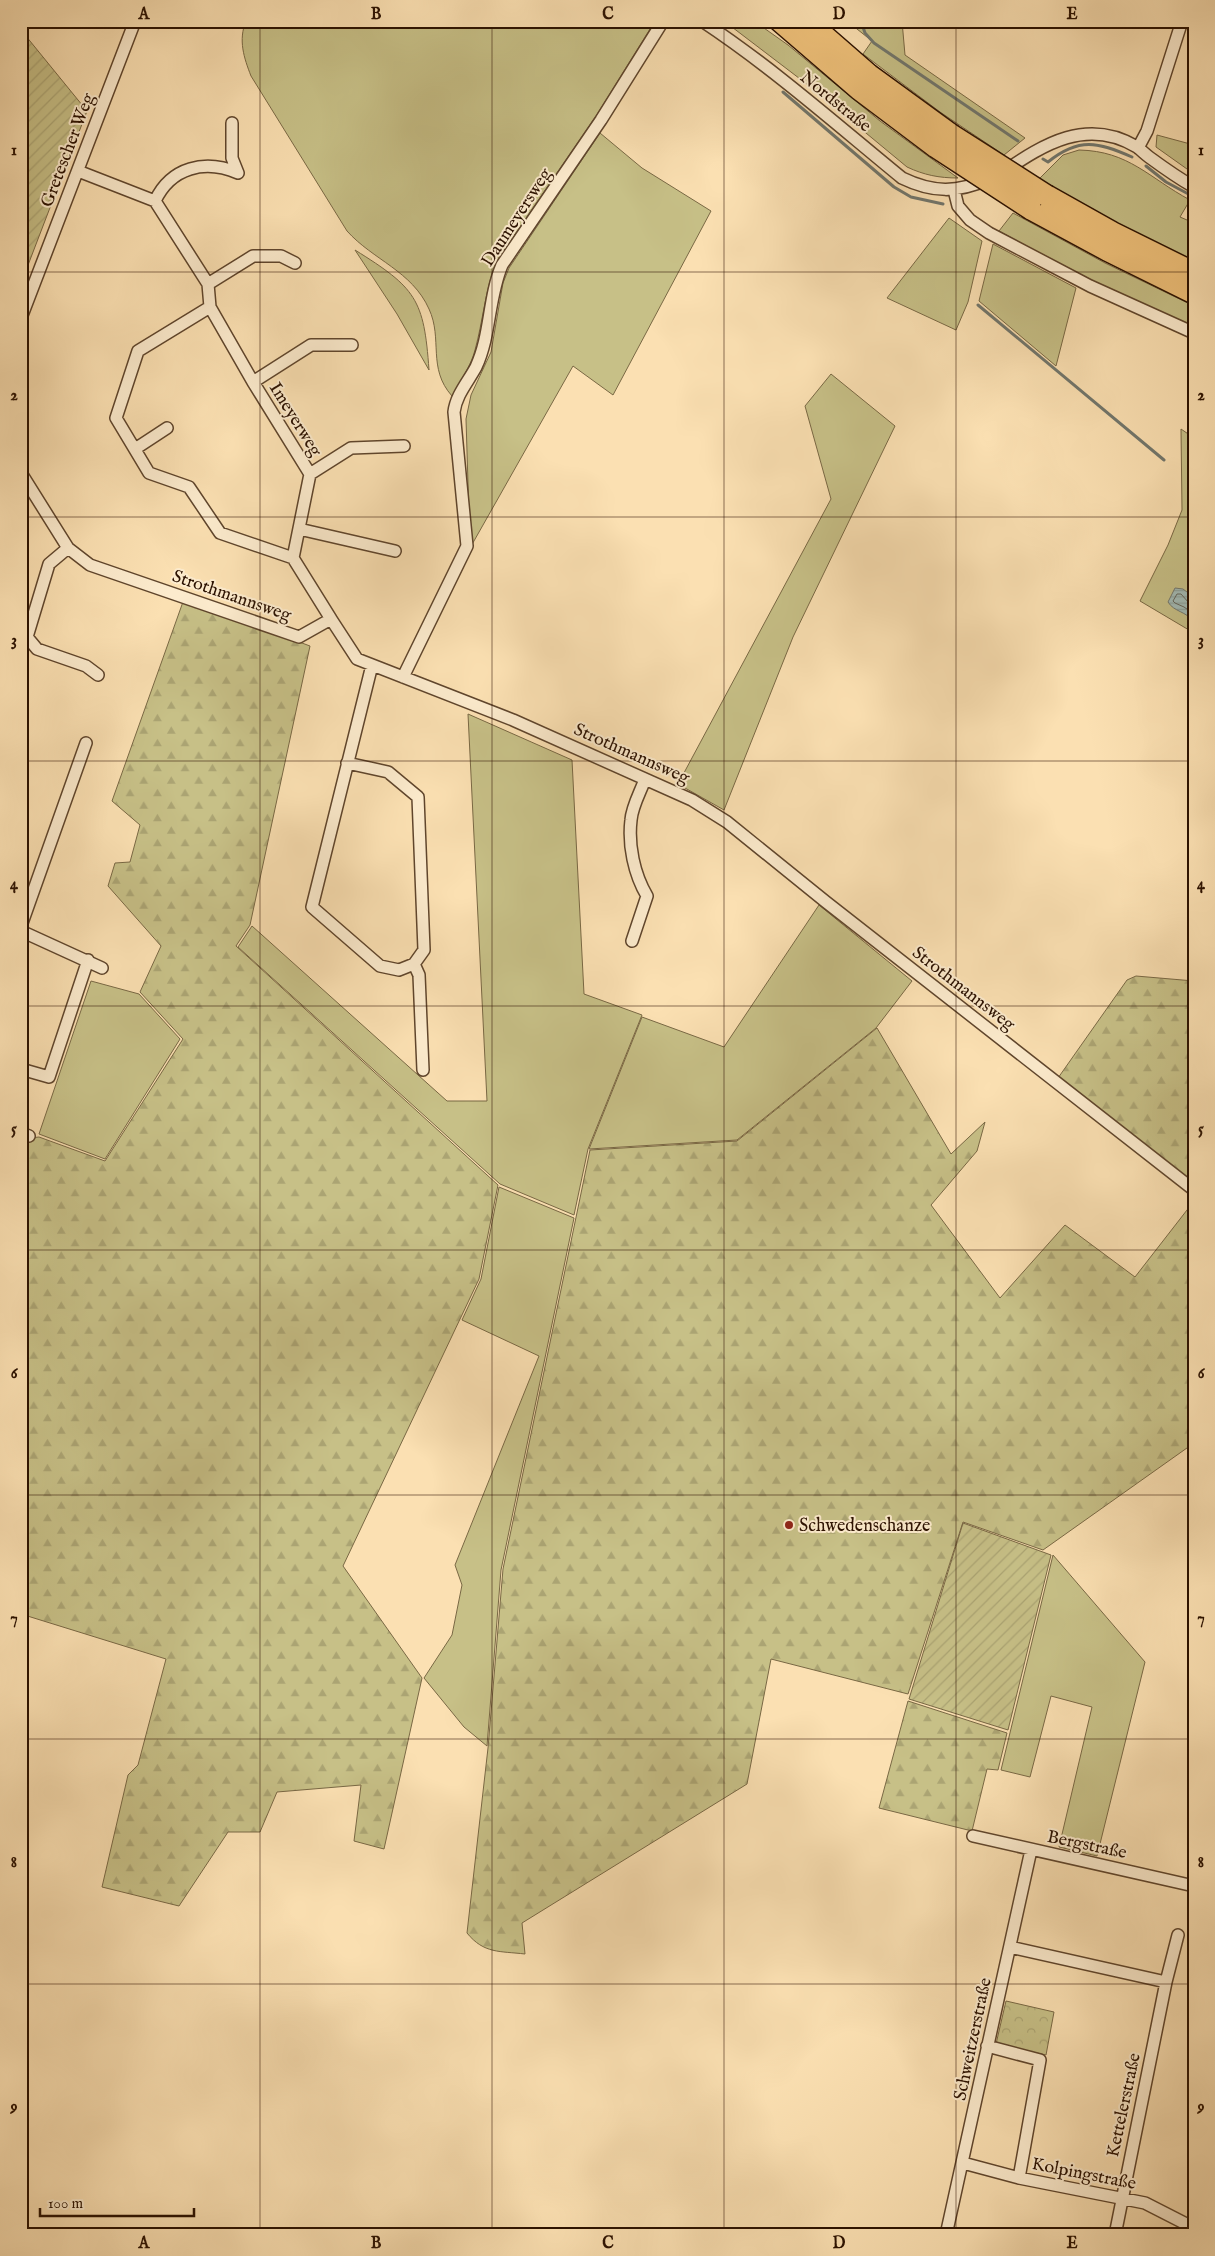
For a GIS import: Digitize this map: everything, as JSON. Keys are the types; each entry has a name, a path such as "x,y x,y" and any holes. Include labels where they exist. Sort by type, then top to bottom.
{"highway":[{"path":"780,21 859,89 1039,203 1107,250 1194,293"},
{"path":"807,21 884,86 943,141"},
{"path":"1039,203 1113,233 1194,273"}],"street":[{"name":"Gretescher Weg","path":"21,318 134,21"},
{"name":"Daumeyersweg","path":"403,677 467,546 454,404 476,367 482,351 495,282 502,265 601,120 663,21"},
{"name":"Nordstraße","path":"702,21 742,48 804,96 902,178 919,186 954,190 975,185 997,175 1036,149 1054,141 1076,135 1096,134 1117,139 1138,148 1176,177 1194,187"},
{"path":"1138,148 1147,131 1182,21"},
{"path":"78,171 155,201 162,187 194,166 223,167 238,173 232,158 232,122"},
{"path":"954,190 958,206 970,220 989,233 1090,286 1194,333"},
{"name":"Imeyerweg","path":"155,201 208,284 210,307 253,382 310,474 293,558"},
{"path":"208,284 252,256 281,256 295,263"},
{"path":"210,307 138,351 116,418 149,473 189,487 220,533 293,558 331,619"},
{"name":"Imeyerweg","path":"253,382 311,345 352,345"},
{"path":"135,449 167,428"},
{"name":"Imeyerweg","path":"310,474 351,448 404,446"},
{"name":"Strothmannsweg","path":"21,473 68,548 90,565 299,637 331,619 356,659 513,720 692,800 727,822 826,902 1194,1190"},
{"path":"299,529 395,551"},
{"path":"68,548 49,564 27,637 37,649 86,666 98,675"},
{"path":"347,763 388,772 418,797 424,950 414,964 399,970 380,966 312,907 347,763 372,665"},
{"path":"21,926 86,743"},
{"path":"632,941 647,896 639,882 634,867 630,818 645,779"},
{"path":"21,931 102,968"},
{"path":"21,1069 49,1077 88,960"},
{"path":"414,964 419,975 423,1070"},
{"name":"Bergstraße","path":"973,1836 1194,1886"},
{"name":"Schweitzerstraße","path":"946,2235 1031,1850"},
{"name":"Kettelerstraße","path":"1114,2235 1166,1982 1178,1935"},
{"path":"1010,1947 1166,1982"},
{"path":"987,2046 1040,2060 1019,2178"},
{"name":"Kolpingstraße","path":"963,2163 1019,2178 1145,2203 1194,2228"}],"green space":[{"path":"246,21 655,21 596,116 496,262 489,284 473,356 452,396 440,375 437,364 433,320 422,296 402,275 368,250 347,231 251,76 244,56 242,42"},
{"path":"724,21 754,21 788,45 880,121 958,178 932,176 907,167 808,85"},
{"path":"847,21 902,21 905,55 1025,138 1004,155 940,112 863,54 872,41"},
{"path":"21,30 87,111 25,273 21,272"},
{"path":"600,133 642,168 711,211 613,395 573,366 470,548 466,419 471,395 491,352 503,283 509,268"},
{"path":"1157,135 1194,145 1194,174 1156,147"},
{"path":"1079,150 1112,155 1125,160 1190,200 1180,217 1194,223 1194,261 1109,220 1039,179 1063,155"},
{"path":"1013,213 1105,263 1194,306 1194,328 1092,282 999,231"},
{"path":"949,218 982,241 968,302 956,330 887,298"},
{"path":"993,244 1076,288 1056,366 979,301"},
{"path":"355,250 392,275 413,298 424,327 429,370 397,314"},
{"path":"831,374 895,426 793,637 724,810 678,784 831,499 805,406"},
{"path":"1181,429 1194,438 1194,633 1140,601 1168,545 1182,510"},
{"path":"184,599 310,646 250,925 236,946 498,1185 479,1279 343,1566 422,1678 384,1849 354,1841 361,1785 277,1792 260,1832 228,1832 179,1906 102,1887 128,1775 138,1765 166,1659 21,1614 21,1139 39,1137 105,1161 183,1039 140,992 161,946 108,886 115,863 130,862 140,825 112,801"},
{"path":"468,714 572,760 584,994 642,1015 588,1149 574,1215 500,1184 238,947 252,926 447,1101 487,1101"},
{"path":"819,905 912,981 876,1028 737,1140 589,1149 642,1017 724,1047"},
{"path":"1136,976 1194,981 1194,1183 1058,1078 1127,980"},
{"path":"91,981 139,994 180,1039 105,1159 39,1134"},
{"path":"877,1028 951,1154 985,1122 977,1151 931,1205 1000,1298 1065,1225 1135,1277 1194,1201 1194,1443 1043,1550 963,1522 908,1694 771,1659 747,1784 522,1923 525,1954 500,1952 486,1948 473,1940 467,1933 488,1748 503,1569 590,1150 737,1141"},
{"path":"499,1187 574,1218 501,1570 487,1746 464,1727 424,1678 452,1635 462,1585 455,1565 539,1356 462,1320 481,1279"},
{"path":"963,1523 1051,1555 1008,1730 909,1699"},
{"path":"1053,1555 1145,1662 1097,1856 1059,1847 1092,1707 1051,1696 1030,1777 1001,1770"},
{"path":"908,1701 1007,1733 998,1770 987,1769 972,1831 879,1808"},
{"path":"1006,2001 1054,2012 1046,2055 996,2044"}],"water":[{"path":"1175,588 1183,589 1191,595 1194,622 1191,618 1173,608 1168,602"}],"waterway":[{"path":"862,24 865,33 874,43 1018,141"},
{"path":"783,92 894,187 911,197 943,204"},
{"path":"1043,159 1048,162 1069,149 1089,144 1109,148 1132,157"},
{"path":"1146,166 1166,182 1194,197"},
{"path":"978,305 1164,460"}],"place":[{"name":"Schwedenschanze","path":"789,1525"}]}
